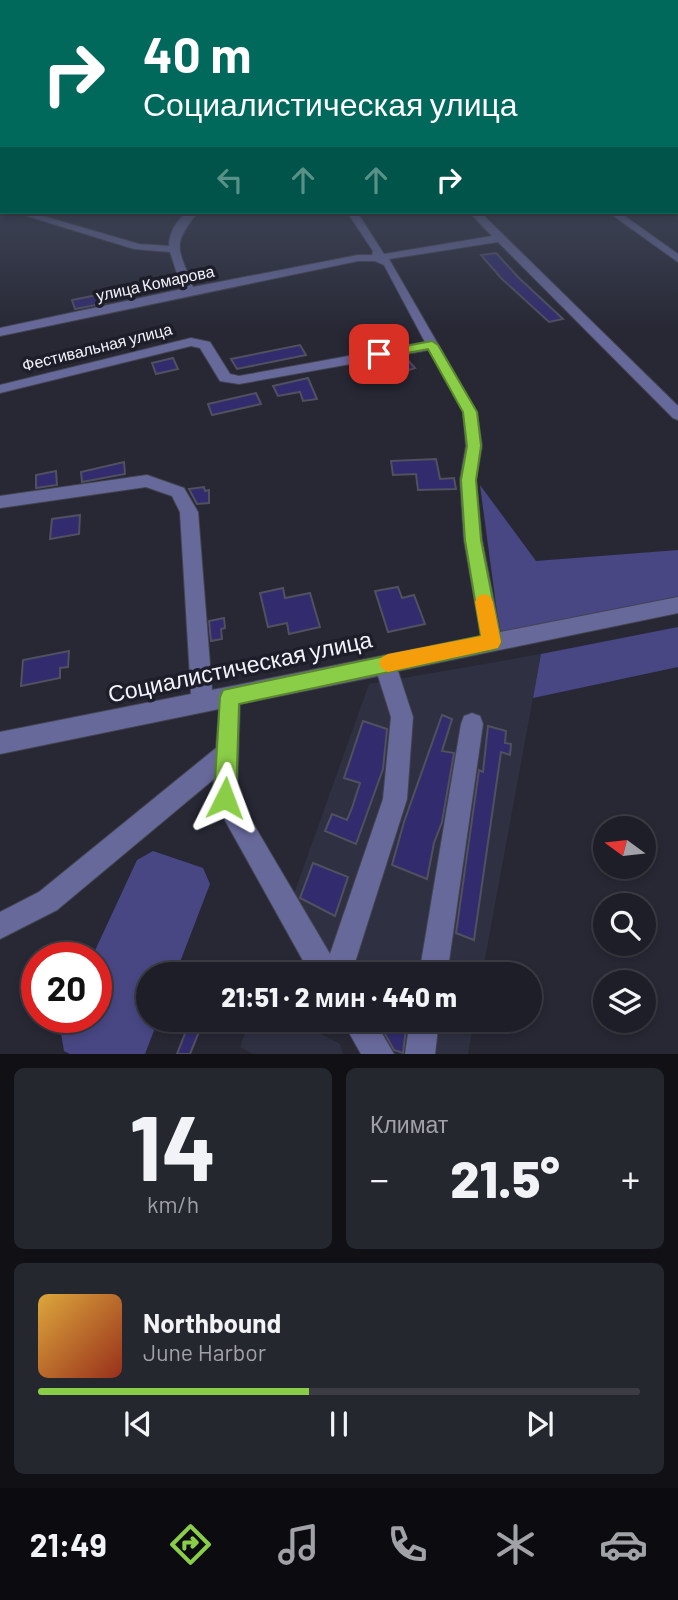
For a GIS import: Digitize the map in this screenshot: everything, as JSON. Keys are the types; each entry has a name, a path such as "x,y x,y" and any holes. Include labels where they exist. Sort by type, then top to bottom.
{"street":[{"path":"88,232 138,247 172,249"},
{"path":"178,232 172,249 189,291"},
{"path":"366,232 379,251 377,258 388,262 424,324 432,345 470,412 474,446 468,480 473,540 492,642"},
{"path":"495,232 678,415"},
{"path":"641,232 678,259"},
{"name":"улица Комарова","path":"0,332 358,258 377,258 501,238"},
{"name":"Фестивальная улица","path":"0,389 191,342 205,345 225,378 239,380 432,345"},
{"path":"0,502 147,481 178,492 189,512 202,702"},
{"name":"Социалистическая улица","path":"0,743 678,605"},
{"path":"341,962 395,799 402,717 386,664"},
{"path":"230,697 225,798 320,962"},
{"path":"435,962 472,724"},
{"path":"0,926 48,901 227,754"},
{"path":"364,1032 379,1054"},
{"path":"420,1054 423,1032"}],"shaded area":[{"path":"480,485 536,561 678,550 678,599 500,635"},
{"path":"678,627 678,667 533,698 541,654"},
{"path":"541,654 484,962 326,962 290,905 369,684"},
{"path":"153,851 203,868 210,884 180,962 136,962 136,1032 153,1032 145,1054 70,1054 64,1051 61,1033 112,1033 112,942 99,942 137,860"},
{"path":"246,1032 318,1032 340,1044 343,1054 253,1054 240,1047"},
{"path":"370,1032 472,1032 468,1054 384,1054"}],"building":[{"path":"496,253 563,319 549,322 501,278 481,255"},
{"path":"102,294 106,303 75,309 72,300"},
{"path":"300,345 306,355 237,369 231,359"},
{"path":"173,358 178,369 156,374 152,363"},
{"path":"406,358 415,368 364,382 359,371 390,366 388,363"},
{"path":"308,378 317,399 303,401 300,392 278,396 273,386"},
{"path":"256,393 261,404 212,415 208,404"},
{"path":"436,459 440,479 454,478 456,489 418,490 416,474 393,475 391,461"},
{"path":"124,462 125,474 82,482 81,472"},
{"path":"56,471 57,485 36,488 36,475"},
{"path":"204,487 205,491 209,490 209,503 197,504 189,489"},
{"path":"80,515 79,534 50,539 52,519"},
{"path":"398,587 402,598 414,595 425,624 388,632 375,591"},
{"path":"283,588 285,598 310,593 320,627 289,634 287,623 268,627 260,593"},
{"path":"224,618 222,639 211,641 209,621"},
{"path":"69,651 68,667 60,668 60,678 21,686 23,660"},
{"path":"442,715 452,719 442,751 454,753 442,822 434,843 427,879 392,865 404,822"},
{"path":"363,721 387,729 383,769 356,844 325,831 332,814 347,820 352,808 360,783 344,778"},
{"path":"488,726 506,731 505,743 511,744 510,755 501,752 474,940 456,933 479,770 483,772"},
{"path":"313,863 348,877 335,916 300,898"},
{"path":"186,1032 199,1032 190,1054 177,1054"},
{"path":"384,1032 406,1032 403,1053 394,1050"}],"slow traffic":[{"path":"388,663 492,642 484,602"}],"route":[{"path":"225,798 230,697 492,642 473,540 468,480 474,446 470,412 432,345 379,354"}]}
